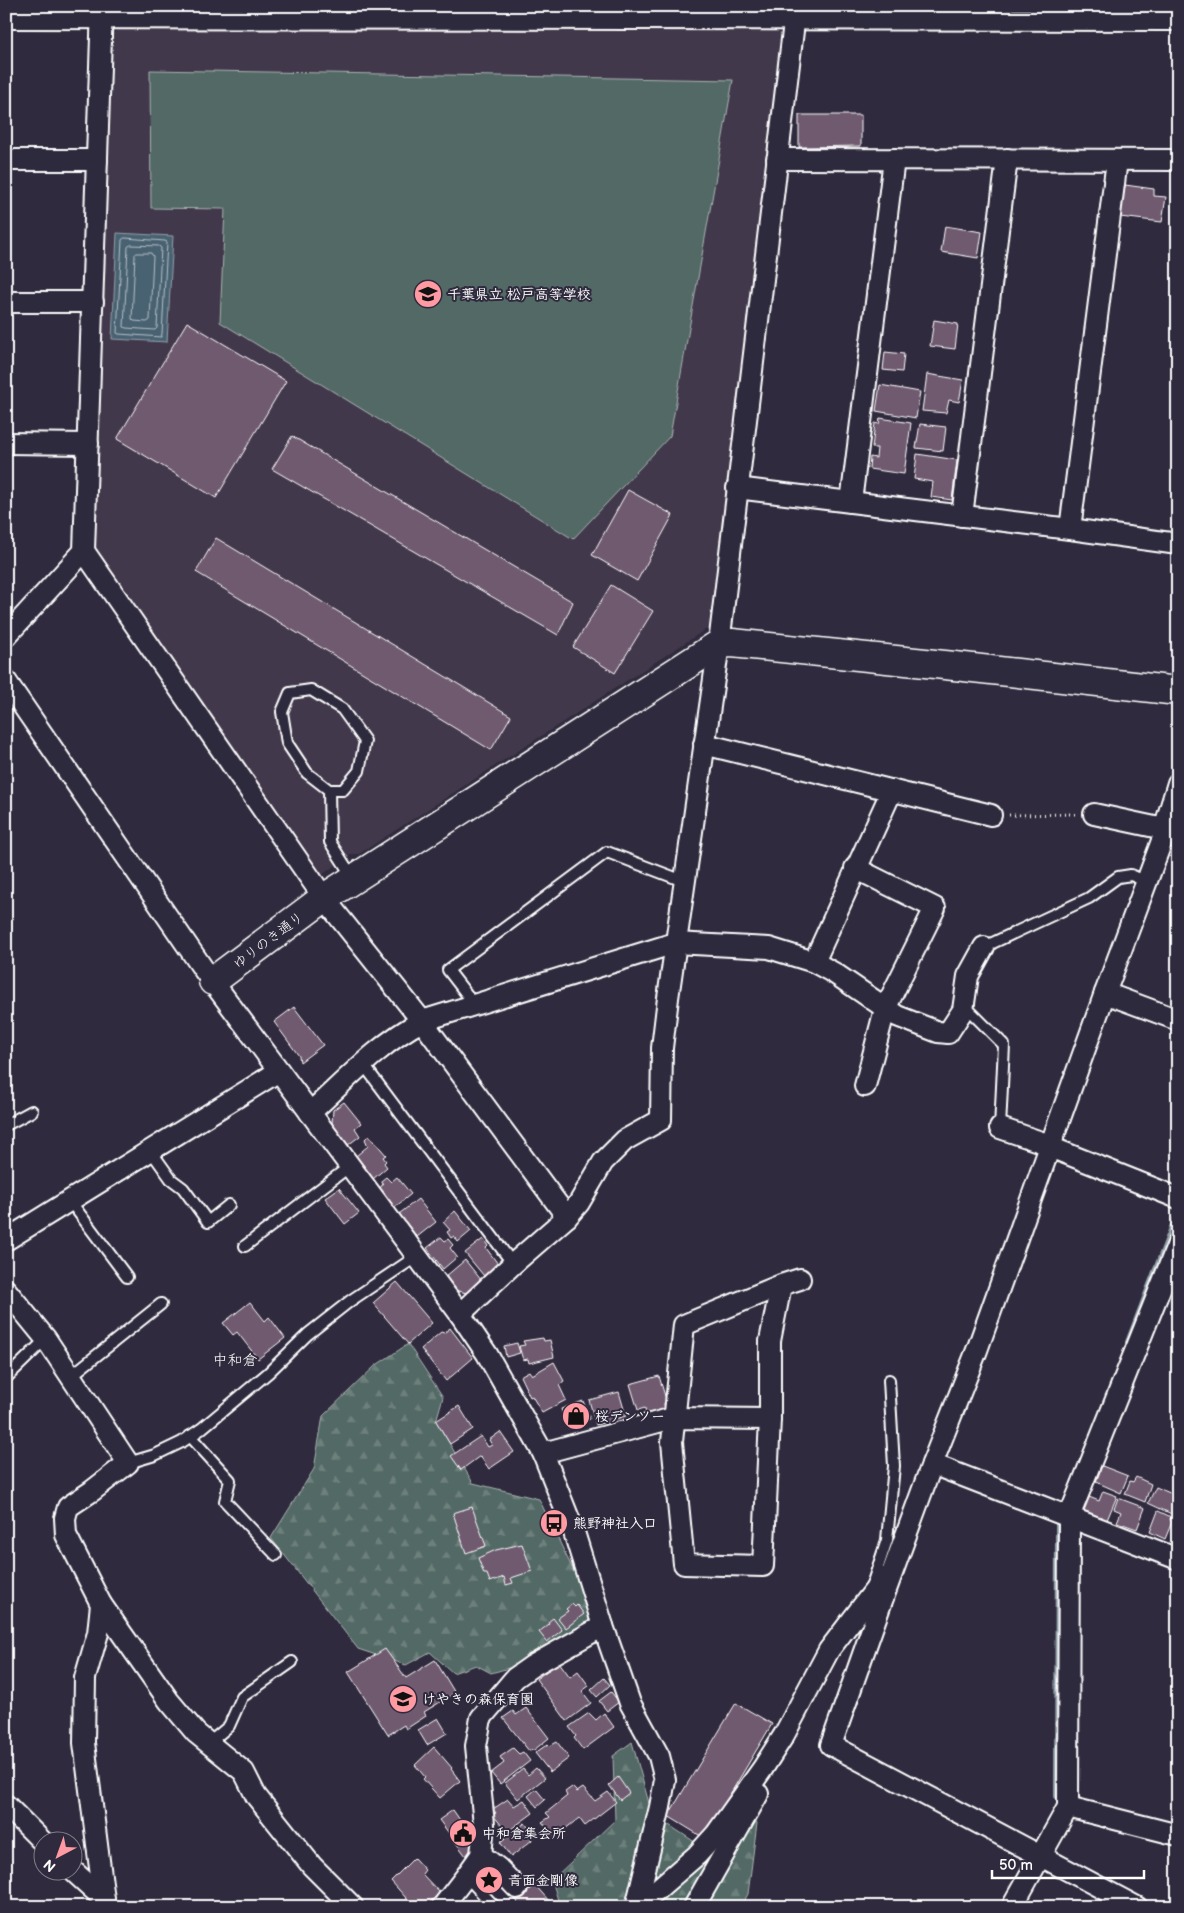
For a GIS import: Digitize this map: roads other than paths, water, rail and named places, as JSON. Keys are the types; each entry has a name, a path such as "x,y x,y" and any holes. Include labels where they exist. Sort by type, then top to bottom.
{"street":[{"path":"102,12 84,551 324,898 422,1021 567,1217"},
{"path":"6,18 102,12 393,12 796,13 1178,20"},
{"path":"460,1314 567,1217 578,1203 603,1162 625,1140 661,1120 662,1048 719,644 796,13"},
{"path":"777,159 1178,160"},
{"path":"851,502 894,159"},
{"path":"962,516 1007,159"},
{"path":"6,160 97,160"},
{"path":"1070,529 1117,160"},
{"path":"6,302 93,302"},
{"path":"6,443 88,444"},
{"path":"737,488 1178,544"},
{"path":"6,636 84,551"},
{"path":"719,644 732,643 1178,691"},
{"name":"ゆりのき通り","path":"213,981 324,898 719,644"},
{"path":"6,681 213,981 460,1314 487,1354 543,1453 573,1529 603,1626 630,1703 659,1756 664,1780 660,1807 636,1907"},
{"path":"704,744 991,815"},
{"path":"1137,1907 831,1745 932,1464 977,1350 1105,993 1147,882 1169,831 1178,782"},
{"path":"814,962 892,790"},
{"path":"1094,814 1169,831"},
{"path":"855,868 935,908 886,1009 865,1086"},
{"path":"310,1113 364,1064 406,1030 422,1021 676,943 769,948 814,962 834,973 897,1016 938,1032 948,1033 963,1010 968,976 984,948"},
{"path":"1105,993 1178,1020"},
{"path":"6,1240 279,1071"},
{"path":"1000,1128 1050,1146 1178,1198"},
{"path":"1012,1907 1068,1807 1069,1517 1178,1244"},
{"path":"781,1285 770,1341 770,1419 763,1566 684,1564 672,1442 684,1325 781,1285 800,1279"},
{"path":"6,1290 46,1340 128,1463 68,1507 65,1518 66,1535 101,1604 169,1700 196,1733 244,1772 256,1796 312,1866 353,1907"},
{"path":"543,1453 673,1418 770,1419"},
{"path":"932,1464 1178,1559"},
{"path":"636,1907 697,1855 716,1834 763,1768 829,1650 897,1560"},
{"path":"101,1604 98,1633 85,1678 84,1743 105,1903"},
{"path":"442,1907 481,1854 484,1824 476,1746 481,1718 514,1678 603,1626"},
{"path":"694,1907 763,1785 777,1745"},
{"path":"6,1805 32,1831"},
{"path":"1068,1807 1178,1835"},
{"path":"481,1854 517,1888"},
{"path":"82,1880 105,1903"}],"lane":[{"path":"311,690 342,709 364,741 359,771 343,790 329,790 307,773 287,743 282,712 290,693 311,690"},
{"path":"329,790 330,842 354,879"},
{"path":"475,1005 448,970 607,852 686,882"},
{"path":"984,948 1088,898 1118,877 1131,875 1147,882"},
{"path":"964,1005 1004,1045 1000,1128"},
{"path":"364,1064 514,1264"},
{"path":"6,1125 32,1111"},
{"path":"151,1151 171,1179 183,1188 208,1222 229,1205"},
{"path":"244,1246 350,1166"},
{"path":"70,1201 127,1276"},
{"path":"128,1463 155,1455 190,1436 268,1373 308,1334 350,1301 417,1256"},
{"path":"71,1376 161,1304"},
{"path":"6,1378 46,1340"},
{"path":"868,1598 887,1540 894,1466 889,1380"},
{"path":"190,1436 230,1480 225,1501 276,1556"},
{"path":"208,1743 229,1726 242,1697 292,1662"},
{"path":"466,1876 494,1907"}],"water":[{"path":"117,233 173,236 167,342 112,339"}],"waterway":[{"path":"1128,1342 1178,1212"},
{"path":"1057,1796 1058,1525 1061,1517"}],"place":[{"name":"千葉県立 松戸高等学校","path":"428,294"},
{"name":"桜デンソー","path":"576,1416"},
{"name":"熊野神社入口","path":"554,1523"},
{"name":"けやきの森保育園","path":"403,1699"},
{"name":"中和倉集会所","path":"463,1833"},
{"name":"青面金剛像","path":"489,1880"}],"district":[{"name":"中和倉","path":"235,1360"}]}
